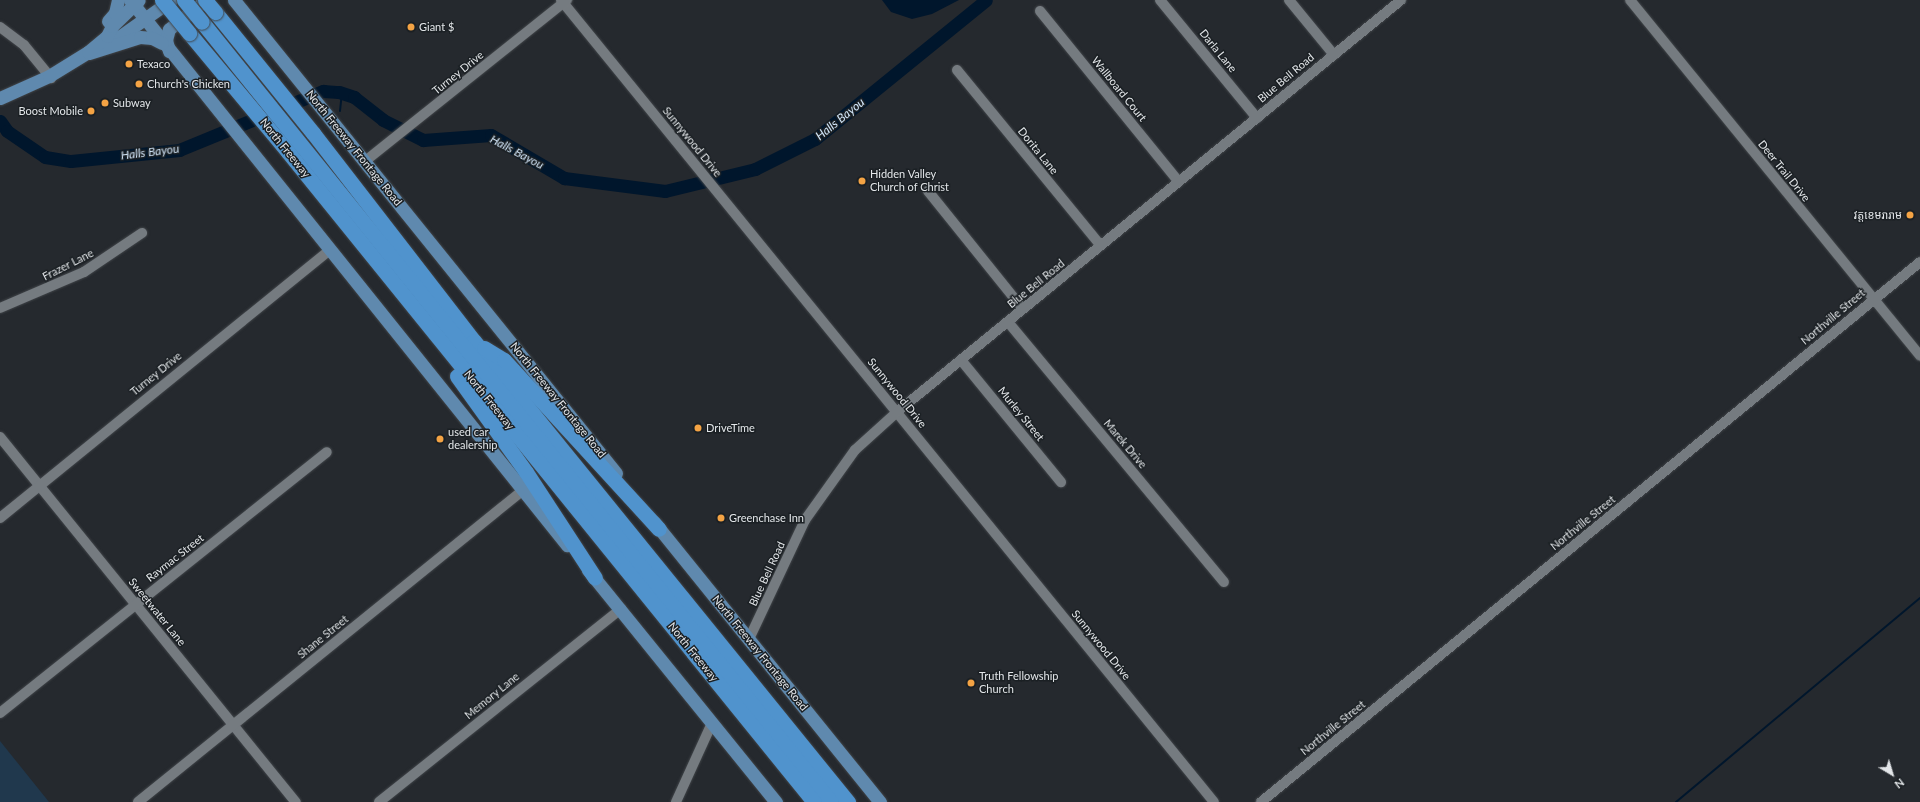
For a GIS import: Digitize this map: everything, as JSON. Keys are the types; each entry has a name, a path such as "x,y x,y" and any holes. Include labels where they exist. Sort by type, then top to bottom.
{"highway":[{"name":"North Freeway","path":"162,0 245,100 294,148 831,802"},
{"name":"North Freeway","path":"184,0 261,95 294,148 442,343 814,802"},
{"path":"205,0 313,133 474,341 848,802"},
{"path":"474,341 504,360 659,529"},
{"path":"442,343 454,372 526,472 595,578"}],"main road":[{"path":"88,52 115,13 118,0"},
{"path":"107,36 119,37 171,0"},
{"path":"166,48 166,40 169,29 205,0"},
{"path":"224,0 260,43 295,73"},
{"name":"North Freeway Frontage Road","path":"234,0 295,73 364,162 521,353 659,529 880,802"},
{"path":"0,98 50,77 88,52 107,36 112,26 134,2 144,19 166,48 219,112 261,167 522,491 620,608 776,802"},
{"path":"88,52 140,38 152,38 166,48"}],"street":[{"name":"Darla Lane","path":"1160,0 1257,118"},
{"path":"1289,0 1334,55"},
{"name":"Blue Bell Road","path":"749,639 805,520 855,450 897,412 1401,0"},
{"name":"Deer Trail Drive","path":"1630,0 1920,356"},
{"name":"Turney Drive","path":"364,162 385,147 563,1"},
{"name":"Sunnywood Drive","path":"563,1 700,172 1214,802"},
{"name":"Wallboard Court","path":"1040,11 1179,182"},
{"path":"0,27 24,45 50,77"},
{"name":"Dorita Lane","path":"957,70 1101,246"},
{"path":"928,191 1024,309"},
{"name":"Frazer Lane","path":"0,308 84,272 142,233"},
{"name":"Turney Drive","path":"0,518 329,251"},
{"name":"Northville Street","path":"1261,802 1920,262"},
{"name":"Marek Drive","path":"1008,322 1224,582"},
{"name":"Murley Street","path":"961,360 1061,482"},
{"name":"Sweetwater Lane","path":"0,437 296,802"},
{"name":"Raymac Street","path":"0,713 327,452"},
{"name":"Shane Street","path":"138,802 522,491"},
{"name":"Memory Lane","path":"379,802 620,608"},
{"path":"676,802 712,723"}],"shaded area":[{"path":"882,0 959,0 932,14 912,19 891,12"},
{"path":"0,741 49,802 0,802"}],"waterway":[{"name":"Halls Bayou","path":"0,121 7,131 45,157 71,161 179,150 323,91 339,92 354,97 383,120 423,140 491,135 564,178 665,191 755,169 815,139 986,0"},
{"path":"340,111 342,93"},
{"path":"1676,802 1920,598"}],"place":[{"name":"Giant $","path":"411,27"},
{"name":"Texaco","path":"129,64"},
{"name":"Church's Chicken","path":"139,84"},
{"name":"Subway","path":"105,103"},
{"name":"Boost Mobile","path":"91,111"},
{"name":"Hidden Valley Church of Christ","path":"862,181"},
{"name":"វត្តខេមរារាម","path":"1910,215"},
{"name":"DriveTime","path":"698,428"},
{"name":"used car dealership","path":"440,439"},
{"name":"Greenchase Inn","path":"721,518"},
{"name":"Truth Fellowship Church","path":"971,683"}]}
